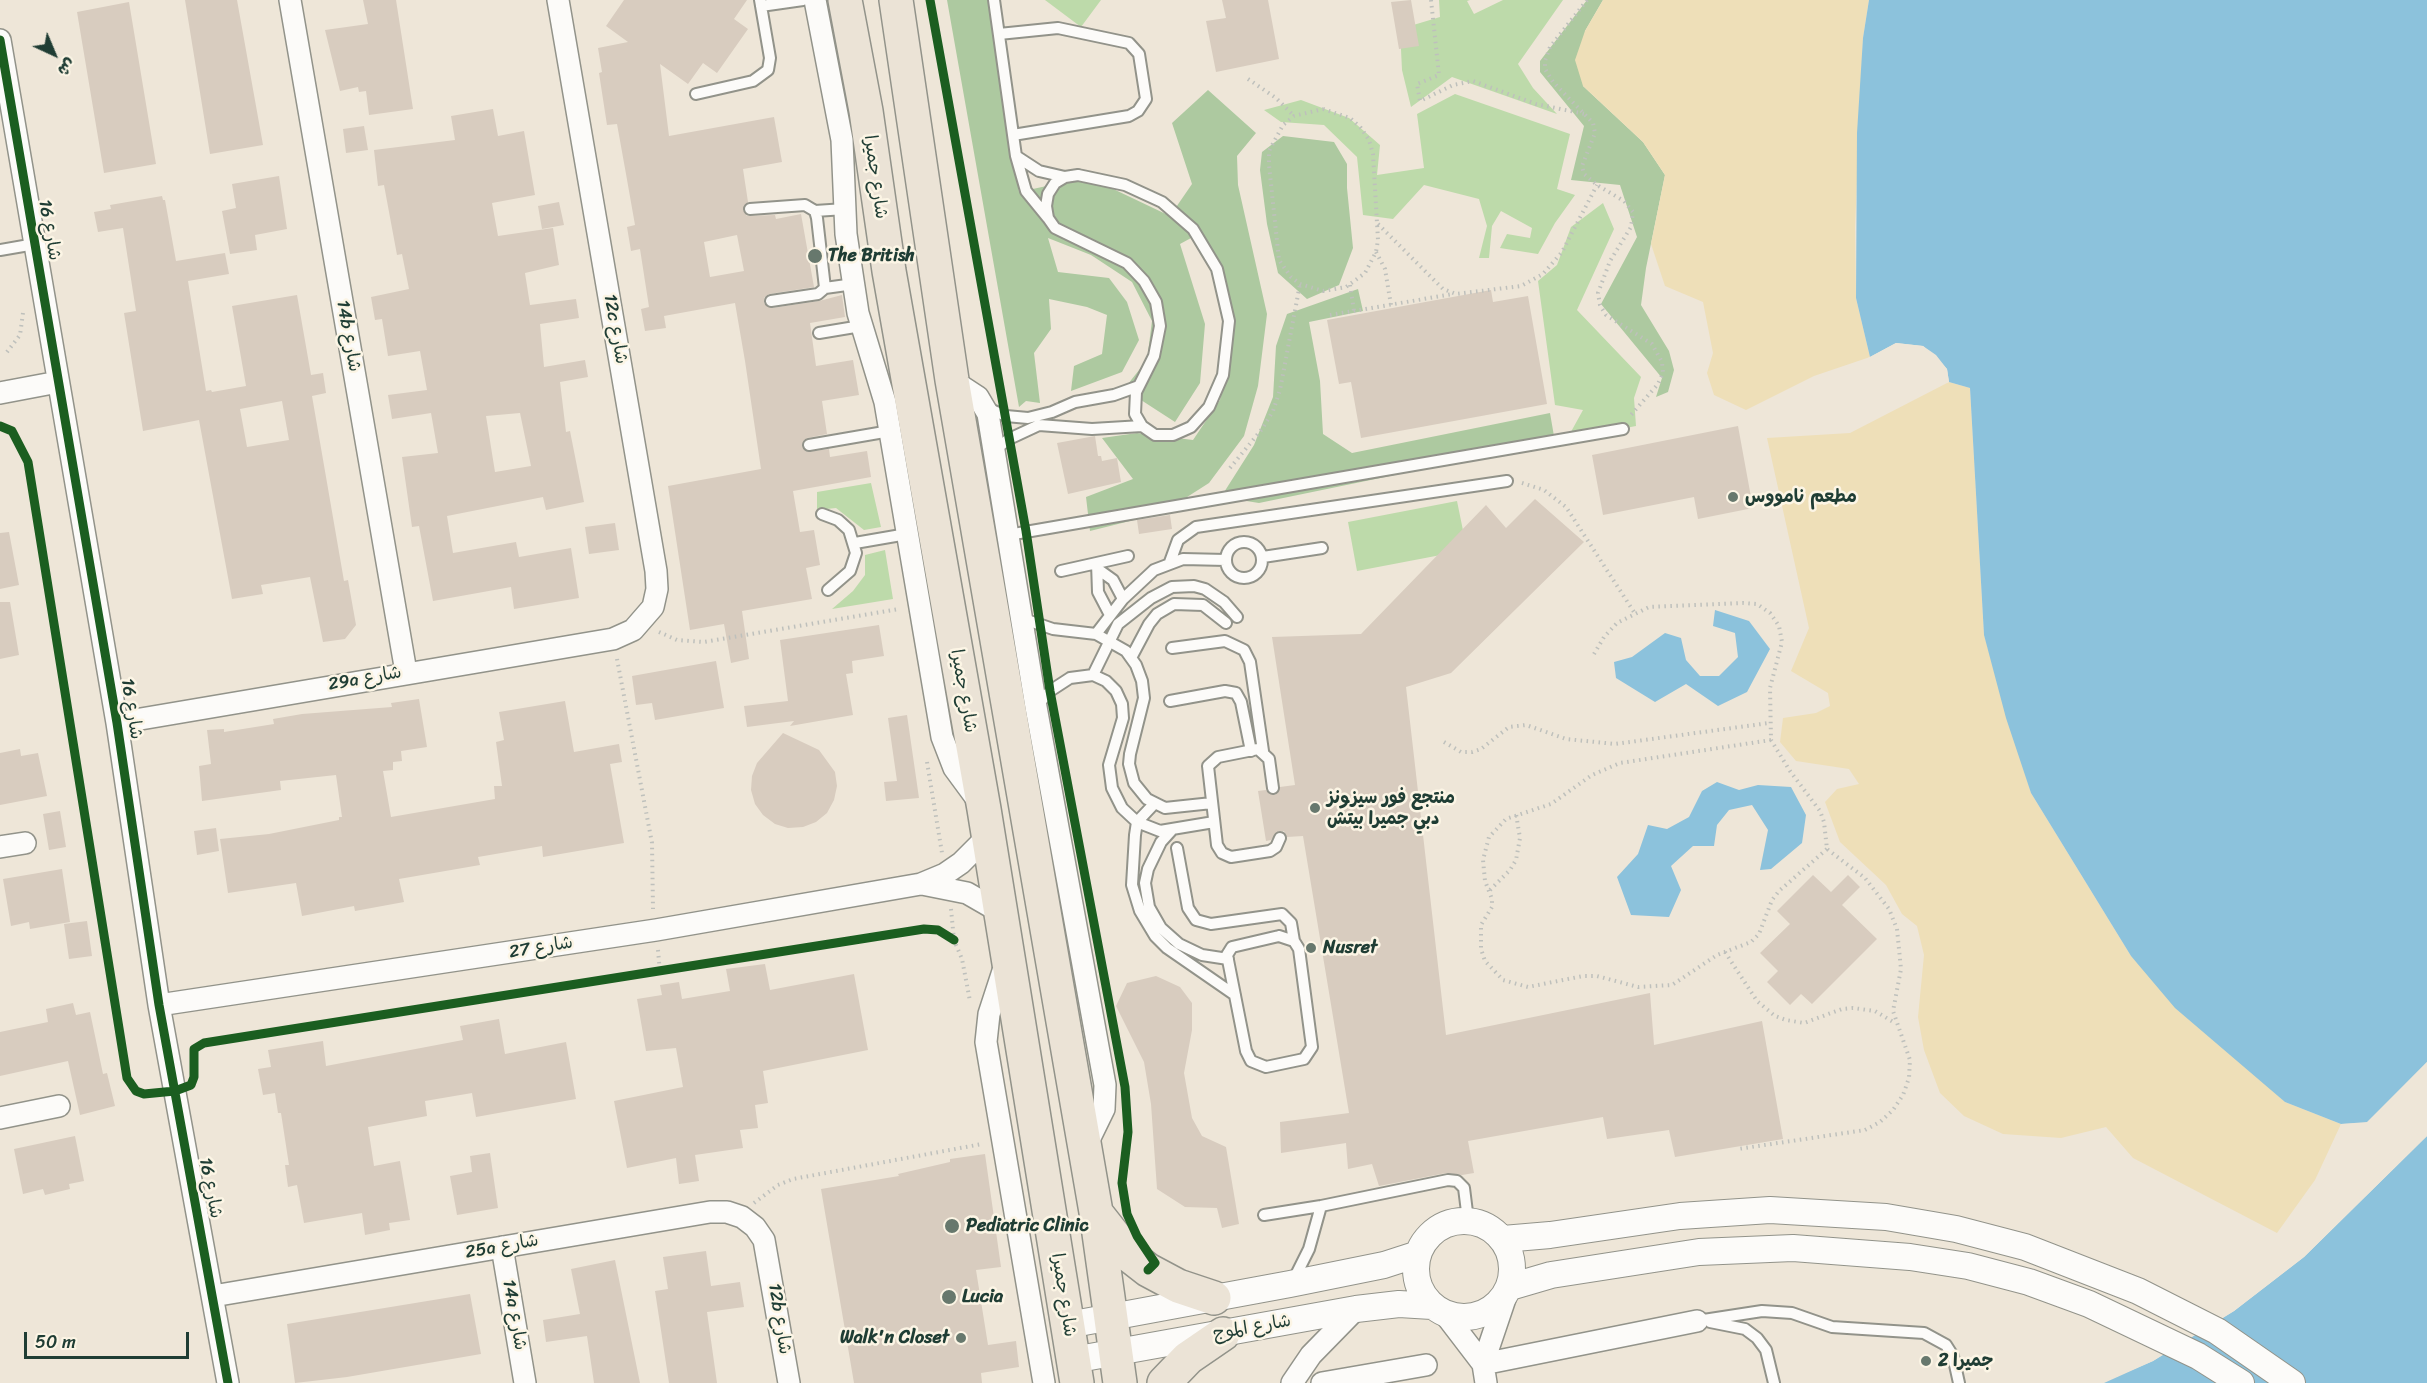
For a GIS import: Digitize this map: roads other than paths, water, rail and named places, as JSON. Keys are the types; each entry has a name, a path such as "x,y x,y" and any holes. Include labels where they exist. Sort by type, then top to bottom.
{"main road":[{"name":"شارع جميرا","path":"845,0 866,111 889,271 986,822 1006,961 1075,1372"},
{"path":"896,0 952,380 1096,1212 1117,1368"},
{"path":"1096,1212 1130,1256 1148,1270 1178,1286 1214,1298"},
{"path":"1164,1383 1188,1358 1223,1334"}],"street":[{"name":"14b شارع","path":"290,0 406,672"},
{"name":"12c شارع","path":"558,0 656,571 657,589 652,607 643,622 633,630 613,639"},
{"path":"815,0 842,140 845,209 861,326 880,380 942,737 954,768 986,822"},
{"name":"شارع 16","path":"0,40 117,723 159,1005 228,1383"},
{"path":"952,380 978,397 985,407 1036,707 1105,1085 1104,1109 1084,1148"},
{"path":"0,393 58,382"},
{"name":"29a شارع","path":"117,723 406,672 613,639"},
{"name":"شارع 27","path":"159,1005 656,930 921,884 945,874 961,863 986,822"},
{"path":"0,848 25,843"},
{"name":"شارع 27","path":"921,884 966,893 1000,912"},
{"path":"1006,961 988,1014 986,1042 1044,1383"},
{"path":"0,1118 59,1106"},
{"path":"1503,1239 1725,1212 1781,1211 1886,1217 1956,1229 2025,1247 2138,1291 2217,1331 2292,1383"},
{"name":"25a شارع","path":"213,1296 711,1212 726,1212 742,1217 755,1227 764,1240 768,1256"},
{"path":"1468,1220 1493,1229 1503,1239 1511,1254 1513,1270 1484,1374 1438,1309 1423,1295 1417,1282 1418,1254 1426,1239 1437,1228 1452,1222 1468,1220"},
{"name":"14a شارع","path":"502,1247 525,1383"},
{"path":"1438,1309 1458,1317 1472,1317 1498,1304 1508,1290 1562,1273 1699,1252 1793,1248 1852,1251 1968,1266 2030,1282 2124,1320 2198,1356 2241,1383"},
{"name":"شارع الموج","path":"1068,1325 1384,1265 1418,1254"},
{"name":"12b شارع","path":"768,1256 789,1383"},
{"name":"شارع الموج","path":"1075,1372 1117,1368 1223,1334 1356,1309 1399,1304 1438,1309"},
{"path":"1292,1383 1311,1355 1356,1309"},
{"path":"1484,1374 1697,1321"},
{"path":"1323,1383 1426,1365"}],"lane":[{"path":"696,94 753,81 764,75 770,58 760,3 803,0"},
{"path":"994,0 1016,156 1026,191 1055,228 1127,263 1144,281 1157,310 1159,333 1154,356 1139,386 1134,407 1142,426 1155,435 1164,437 1182,432 1200,418 1219,390 1228,348 1228,321 1217,268 1192,229 1162,202 1125,185 1078,175 1065,177 1039,171 1016,156"},
{"path":"999,34 1058,28 1129,43 1138,54 1146,99 1138,111 1129,116 1013,135"},
{"path":"1048,218 1046,206 1048,194 1055,183 1065,177"},
{"path":"750,209 805,205 815,211 845,209"},
{"path":"815,211 825,288"},
{"path":"0,250 35,244"},
{"path":"771,301 818,294 825,288 854,284"},
{"path":"819,333 861,326"},
{"path":"985,407 1017,418 1052,412 1075,402 1114,395 1139,386"},
{"path":"1052,412 1053,425"},
{"path":"993,451 1029,429 1053,425 1092,429 1142,426"},
{"path":"1008,536 1623,429"},
{"path":"809,445 890,431"},
{"path":"1170,562 1178,540 1196,527 1507,481"},
{"path":"822,514 844,525 855,543 854,562 850,571 828,590"},
{"path":"855,543 907,534"},
{"path":"1247,542 1254,544 1263,557 1259,572 1246,579 1232,573 1226,560 1233,546 1247,542"},
{"path":"1263,557 1322,548"},
{"path":"1061,571 1098,567 1128,556"},
{"path":"1096,634 1123,599 1154,570 1170,562 1196,558 1226,560"},
{"path":"1098,567 1113,580 1123,599"},
{"path":"1098,567 1098,592 1110,615"},
{"path":"1093,675 1125,618 1151,598 1172,587 1194,586 1205,589 1216,594 1237,616"},
{"path":"1131,658 1149,624 1157,614 1174,604 1203,605 1226,623"},
{"path":"1021,618 1053,628 1096,634 1111,640 1131,658 1142,681 1144,698 1132,742 1131,774 1140,792 1154,804 1165,808 1212,803"},
{"path":"1172,648 1225,641 1244,650 1250,662 1263,751 1269,759 1274,788"},
{"path":"1036,707 1059,683 1070,678 1093,675 1106,681 1116,691 1122,704 1122,718 1111,754 1109,777 1116,799 1137,822 1149,829 1171,831 1214,822"},
{"path":"1170,701 1225,691 1236,693 1241,702 1251,750"},
{"path":"1263,751 1251,750 1218,757 1210,762 1207,771 1217,845 1226,856 1270,850 1276,847 1280,838"},
{"path":"1154,804 1137,822 1132,885 1146,923 1167,948 1235,995"},
{"path":"1171,831 1161,842 1148,869 1145,883 1149,907 1161,928 1179,944 1202,955 1228,959"},
{"path":"1177,848 1188,908 1196,920 1211,924 1282,914 1291,923 1294,941 1299,949 1312,1039 1309,1054 1304,1059 1266,1067 1251,1061 1246,1051 1228,959 1229,950 1236,945 1279,936 1294,941"},
{"path":"1263,1215 1321,1206 1448,1180 1457,1181 1464,1188 1468,1220"},
{"path":"1290,1284 1309,1249 1321,1206"},
{"path":"1697,1321 1762,1311 1792,1313 1832,1327 1924,1333 1936,1338 1953,1356 1959,1383"},
{"path":"1697,1321 1730,1324 1745,1329 1758,1338 1766,1350 1774,1383"}],"water":[{"path":"1869,0 2427,0 2427,1062 2367,1123 2341,1124 2285,1102 2175,1008 2131,956 2031,793 2006,718 1984,635 1970,388 1949,382 1947,369 1923,346 1896,343 1870,357 1856,298 1857,133 1863,38"},
{"path":"1715,610 1749,621 1770,649 1747,692 1718,706 1686,684 1655,702 1616,678 1614,662 1632,657 1665,633 1681,638 1686,660 1700,676 1719,676 1738,657 1735,633 1713,626"},
{"path":"1717,782 1739,790 1758,785 1791,787 1806,815 1802,843 1771,869 1760,870 1768,830 1752,805 1729,810 1717,825 1714,846 1693,846 1671,866 1681,890 1669,917 1631,915 1617,877 1638,854 1648,825 1667,829 1689,817 1702,791"},
{"path":"2427,1136 2427,1383 2104,1383 2153,1361 2234,1311 2304,1257"}],"place":[{"name":"The British","path":"815,256"},
{"name":"مطعم نامووس","path":"1733,497"},
{"name":"منتجع فور سيزونز دبي جميرا بيتش","path":"1315,808"},
{"name":"Nusret","path":"1311,948"},
{"name":"Pediatric Clinic","path":"952,1226"},
{"name":"Lucia","path":"949,1297"},
{"name":"Walk'n Closet","path":"961,1338"},
{"name":"جميرا 2","path":"1926,1361"}]}
